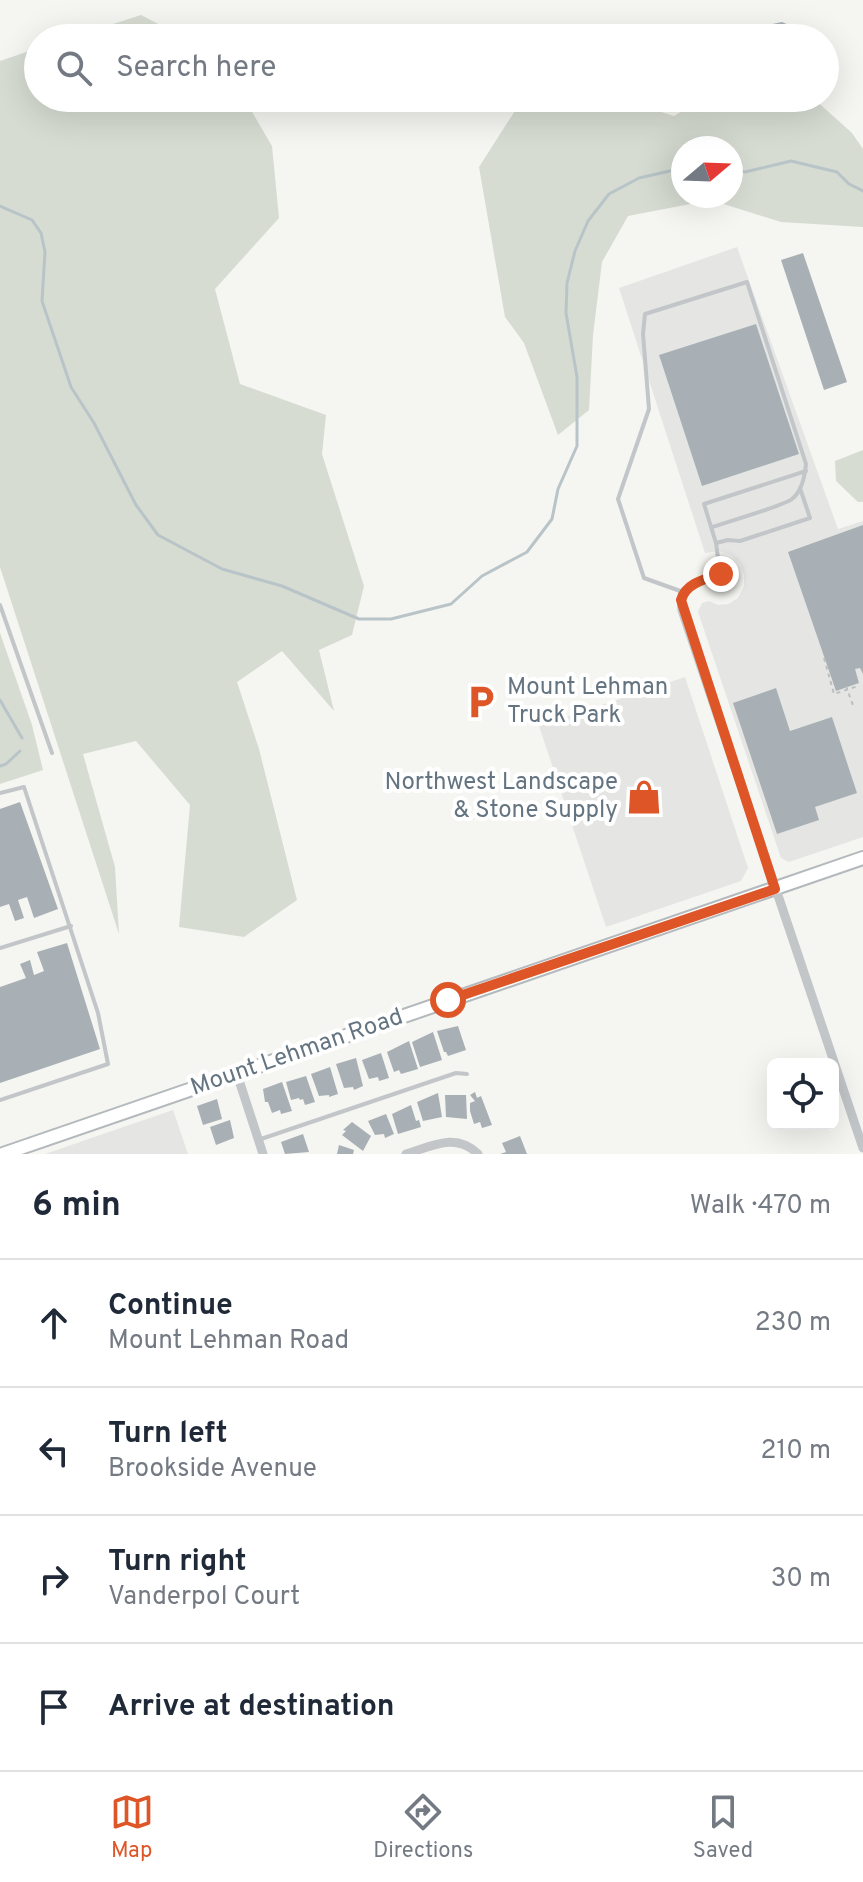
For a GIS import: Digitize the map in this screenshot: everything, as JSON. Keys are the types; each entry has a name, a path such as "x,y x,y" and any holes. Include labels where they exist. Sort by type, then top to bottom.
{"main road":[{"name":"Mount Lehman Road","path":"3,1154 863,858"}],"street":[{"path":"721,574 698,582 683,592 682,610 863,1148"},
{"path":"237,1074 263,1154"},
{"path":"406,1154 446,1141 469,1145 478,1154"}],"lane":[{"path":"683,592 644,578 618,499 649,409 643,334 645,314 747,282 806,471 792,499 712,527"},
{"path":"721,574 716,543 704,504 806,471"},
{"path":"716,543 740,541 810,518 800,487"},
{"path":"0,605 52,753"},
{"path":"0,793 24,787 98,1013 108,1064 0,1100"},
{"path":"0,948 71,926"},
{"path":"260,1140 456,1073 467,1074"}],"path":[{"path":"824,658 834,694 858,686"},
{"path":"847,688 854,708"}],"shaded area":[{"path":"141,15 158,24 113,24"},
{"path":"24,53 24,112 252,112 272,146 279,218 215,289 240,384 326,415 322,454 364,586 352,635 319,650 334,711 282,651 237,682 259,749 297,900 244,937 179,927 190,805 136,741 83,754 115,867 119,934 0,567 0,61"},
{"path":"514,112 661,112 674,116 680,112 829,112 852,133 863,149 863,227 781,222 736,208 743,208 743,136 671,136 671,208 628,216 602,262 593,335 589,410 558,435 524,343 505,317 479,167"},
{"path":"737,247 838,529 863,521 863,837 789,862 781,858 698,612 702,603 728,604 738,598 744,586 744,575 740,564 731,555 719,551 705,553 619,288"},
{"path":"863,450 863,502 858,502 836,481 835,461"},
{"path":"0,633 32,725 43,770 0,784"},
{"name":"Northwest Landscape & Stone Supply","path":"685,677 748,868 741,881 606,927 539,726"},
{"path":"173,1110 188,1154 45,1154"}],"building":[{"path":"803,253 847,382 824,390 781,260"},
{"path":"756,324 799,454 702,486 659,355"},
{"path":"863,525 863,674 860,668 855,669 859,683 836,691 788,552"},
{"path":"776,688 790,731 832,717 857,793 815,807 819,820 777,834 733,703"},
{"path":"20,802 58,909 34,918 27,897 18,900 24,918 15,921 9,904 0,907 0,809"},
{"path":"67,943 100,1049 0,1083 0,987 26,978 20,964 30,960 34,975 44,971 37,952"},
{"path":"458,1026 466,1050 448,1056 437,1031"},
{"path":"433,1032 442,1060 420,1067 412,1042"},
{"path":"409,1041 418,1069 401,1074 399,1070 394,1072 387,1052"},
{"path":"381,1053 389,1078 379,1081 378,1077 369,1079 362,1060"},
{"path":"356,1058 363,1086 354,1090 353,1087 344,1088 336,1064"},
{"path":"330,1067 338,1094 319,1096 311,1074"},
{"path":"306,1076 315,1102 305,1105 303,1099 291,1100 286,1082"},
{"path":"282,1082 292,1111 272,1113 268,1102 265,1102 263,1089"},
{"path":"475,1092 477,1098 481,1096 492,1125 482,1128 480,1122 474,1124 470,1103 475,1101 470,1095"},
{"path":"438,1093 442,1117 423,1121 417,1102"},
{"path":"445,1095 466,1095 467,1119 446,1117"},
{"path":"217,1099 222,1119 203,1125 197,1106"},
{"path":"411,1105 421,1127 398,1134 392,1114"},
{"path":"386,1114 394,1134 385,1138 384,1134 375,1135 368,1121"},
{"path":"230,1120 234,1138 216,1145 210,1127"},
{"path":"352,1122 371,1136 363,1151 342,1135"},
{"path":"303,1134 309,1152 285,1154 281,1142"},
{"path":"520,1136 527,1154 500,1154 506,1152 502,1143"},
{"path":"339,1145 354,1150 353,1154 337,1154"}],"waterway":[{"path":"743,172 791,161 837,172 849,184 863,191"},
{"path":"0,206 32,220 41,233 45,252 42,301 71,387 94,423 136,505 158,535 222,569 282,586 359,619 391,619 451,604 482,576 527,552 552,519 558,489 577,446 577,377 566,313 567,283 575,251 588,221 609,194 639,178 671,171"},
{"path":"0,700 22,738"},
{"path":"0,766 20,751"}],"place":[{"name":"Mount Lehman Truck Park","path":"481,702"},
{"name":"Northwest Landscape & Stone Supply","path":"644,797"}],"route":[{"path":"448,1000 775,889 682,610 683,592 698,582 721,574"}]}
